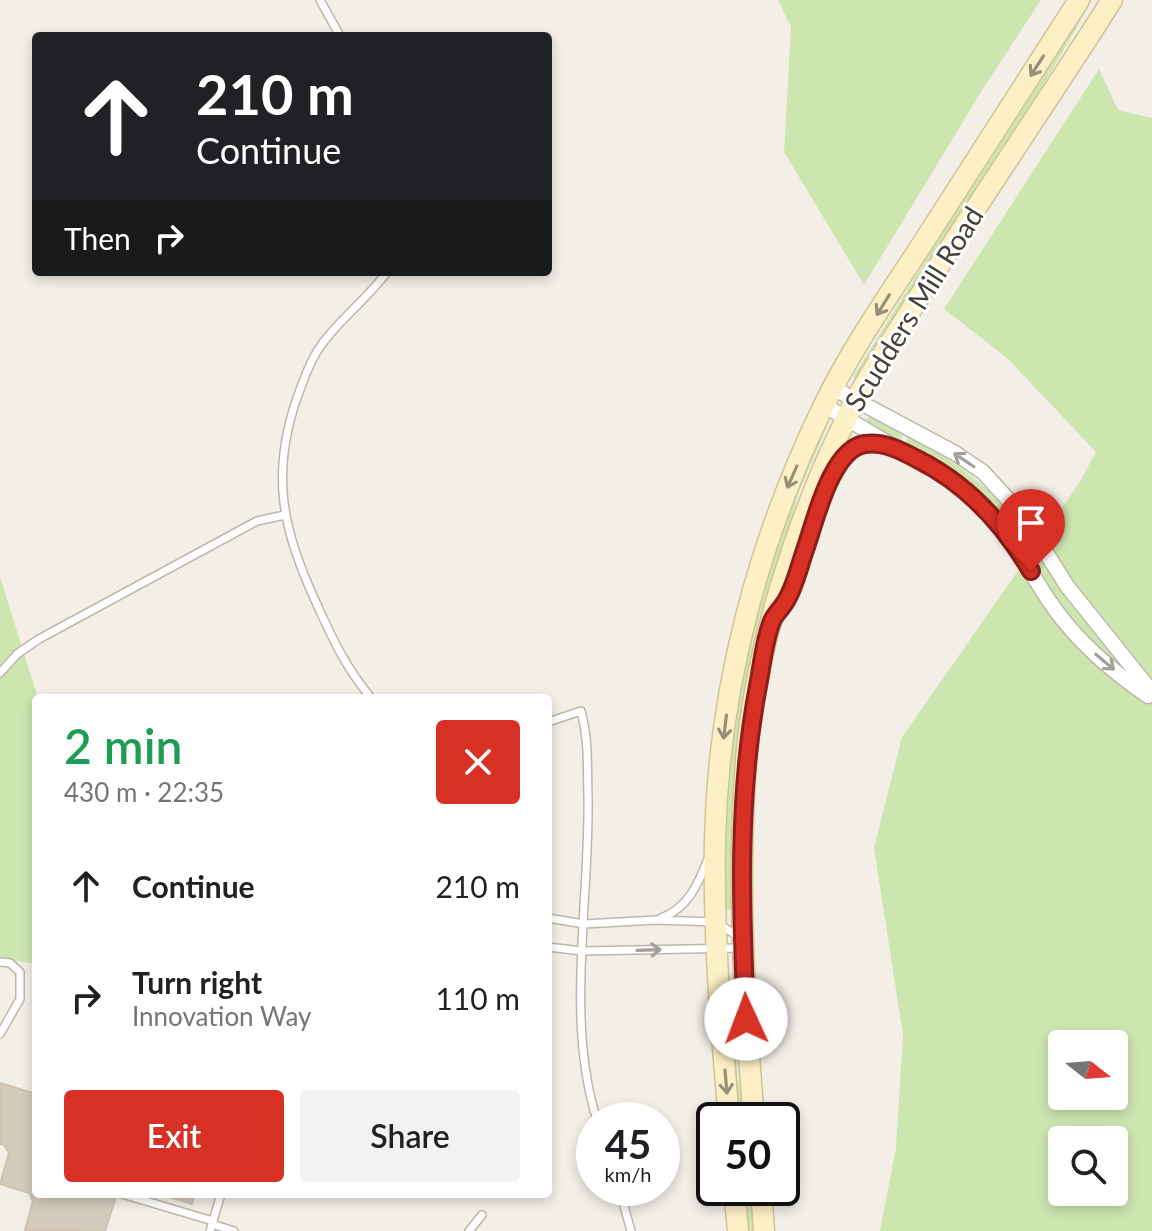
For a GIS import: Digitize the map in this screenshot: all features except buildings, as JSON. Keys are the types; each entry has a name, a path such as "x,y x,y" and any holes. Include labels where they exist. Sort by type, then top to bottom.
{"main road":[{"name":"Scudders Mill Road","path":"728,1102 715,922 715,839 726,719 744,621 786,489 828,397 1079,0"},
{"name":"Scudders Mill Road","path":"753,1102 741,859 746,758 773,620 806,512 851,409 938,266 1112,0"},
{"path":"736,1206 738,1231"},
{"path":"762,1206 764,1231"}],"street":[{"path":"828,397 955,453 983,472 1023,516 1082,606 1152,692"},
{"path":"851,409 899,450 958,483 982,504 1018,548 1063,620 1085,645 1152,699"},
{"path":"1063,620 1082,606"}],"lane":[{"path":"320,0 338,32"},
{"path":"368,694 346,666 307,584 290,538 281,480 283,448 290,416 321,345 383,276"},
{"path":"773,620 792,588 816,517 840,460 854,448 868,443 899,450"},
{"path":"0,673 17,654 39,639 257,521 285,515"},
{"path":"552,721 581,711 588,739 589,823 582,951 582,1055 593,1102"},
{"path":"656,920 679,908 694,891 715,839"},
{"path":"552,919 584,924 656,920 715,922 743,944"},
{"path":"552,947 582,951 716,948 743,944"},
{"path":"0,962 10,963 20,972 20,999 0,1034"},
{"path":"134,1198 234,1231"},
{"path":"212,1225 220,1198"},
{"path":"624,1206 631,1231"},
{"path":"469,1231 482,1215"}],"green space":[{"path":"778,0 1041,0 981,92 864,285 784,152 791,27"},
{"path":"1087,0 1092,0 1036,96 858,380 853,377 935,245 960,195"},
{"path":"1099,69 1118,110 1152,118 1152,1231 880,1231 896,1148 903,1035 874,848 902,737 1029,555 1003,519 975,490 904,444 909,436 980,482 1009,511 1035,547 1079,483 1096,452 1007,358 944,309"},
{"path":"872,416 904,433 900,442 868,425 866,419"},
{"path":"824,422 828,424 797,497 733,811 731,910 726,910 724,781 747,640 778,533"},
{"path":"0,577 37,694 32,694 32,963 0,958"},
{"path":"723,963 728,963 743,1102 734,1102"},
{"path":"743,1206 755,1206 757,1231 745,1231"}],"route":[{"path":"746,1019 741,859 746,758 751,723 773,620 787,600 829,482 840,460 854,448 868,443 899,450 929,465 958,483 982,504 1018,548 1031,571"}]}
